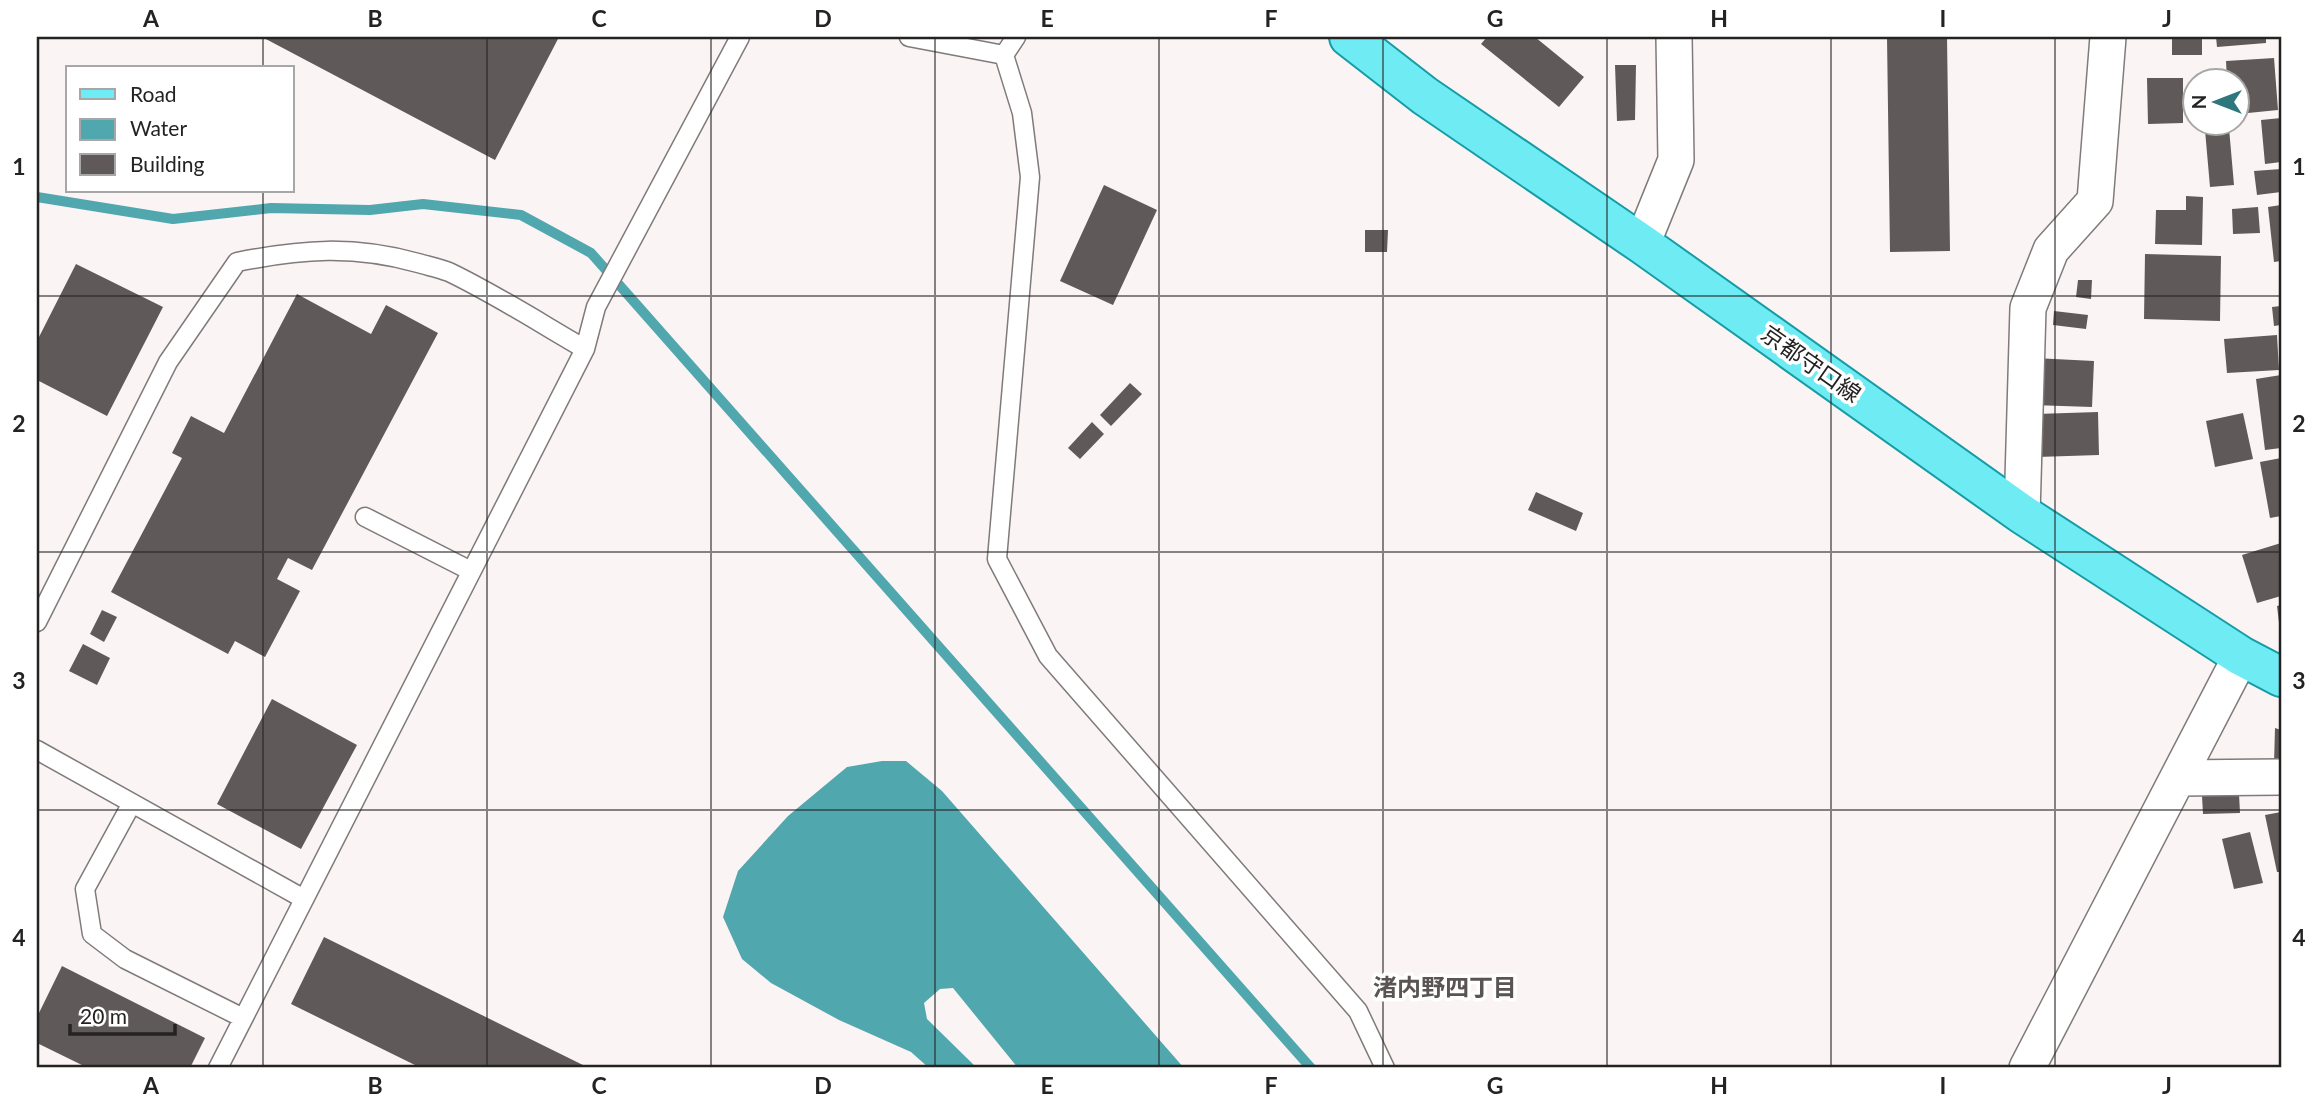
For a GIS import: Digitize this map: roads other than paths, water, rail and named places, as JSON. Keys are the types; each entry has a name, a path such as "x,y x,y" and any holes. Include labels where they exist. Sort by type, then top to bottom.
{"main road":[{"name":"京都守口線","path":"1349,37 1425,96 1642,244 2022,514 2241,656 2281,677"}],"street":[{"path":"1642,244 1676,160 1674,37"},
{"path":"2022,514 2028,308 2051,250 2095,201 2108,37"},
{"path":"2027,1068 2241,656"},
{"path":"2178,778 2281,777"}],"lane":[{"path":"218,1068 585,349 596,307 740,37"},
{"path":"909,37 1004,55"},
{"path":"1004,55 1016,37"},
{"path":"1004,55 1022,113 1030,177 997,559 1048,656 1359,1012 1385,1068"},
{"path":"37,622 168,362 237,262 331,249 373,252 408,260 446,271 585,349"},
{"path":"365,517 471,571"},
{"path":"37,750 304,899"},
{"path":"132,803 85,889 92,934 125,959 243,1018"}],"water":[{"path":"882,761 906,761 942,791 1184,1068 1018,1068 953,988 940,989 924,1003 927,1019 977,1068 929,1068 911,1052 839,1020 771,983 742,959 723,917 738,871 788,816 847,767"}],"waterway":[{"path":"37,197 173,219 271,208 370,210 423,204 521,215 591,253 1311,1068"}],"district":[{"name":"渚内野四丁目","path":"1445,988"}]}
